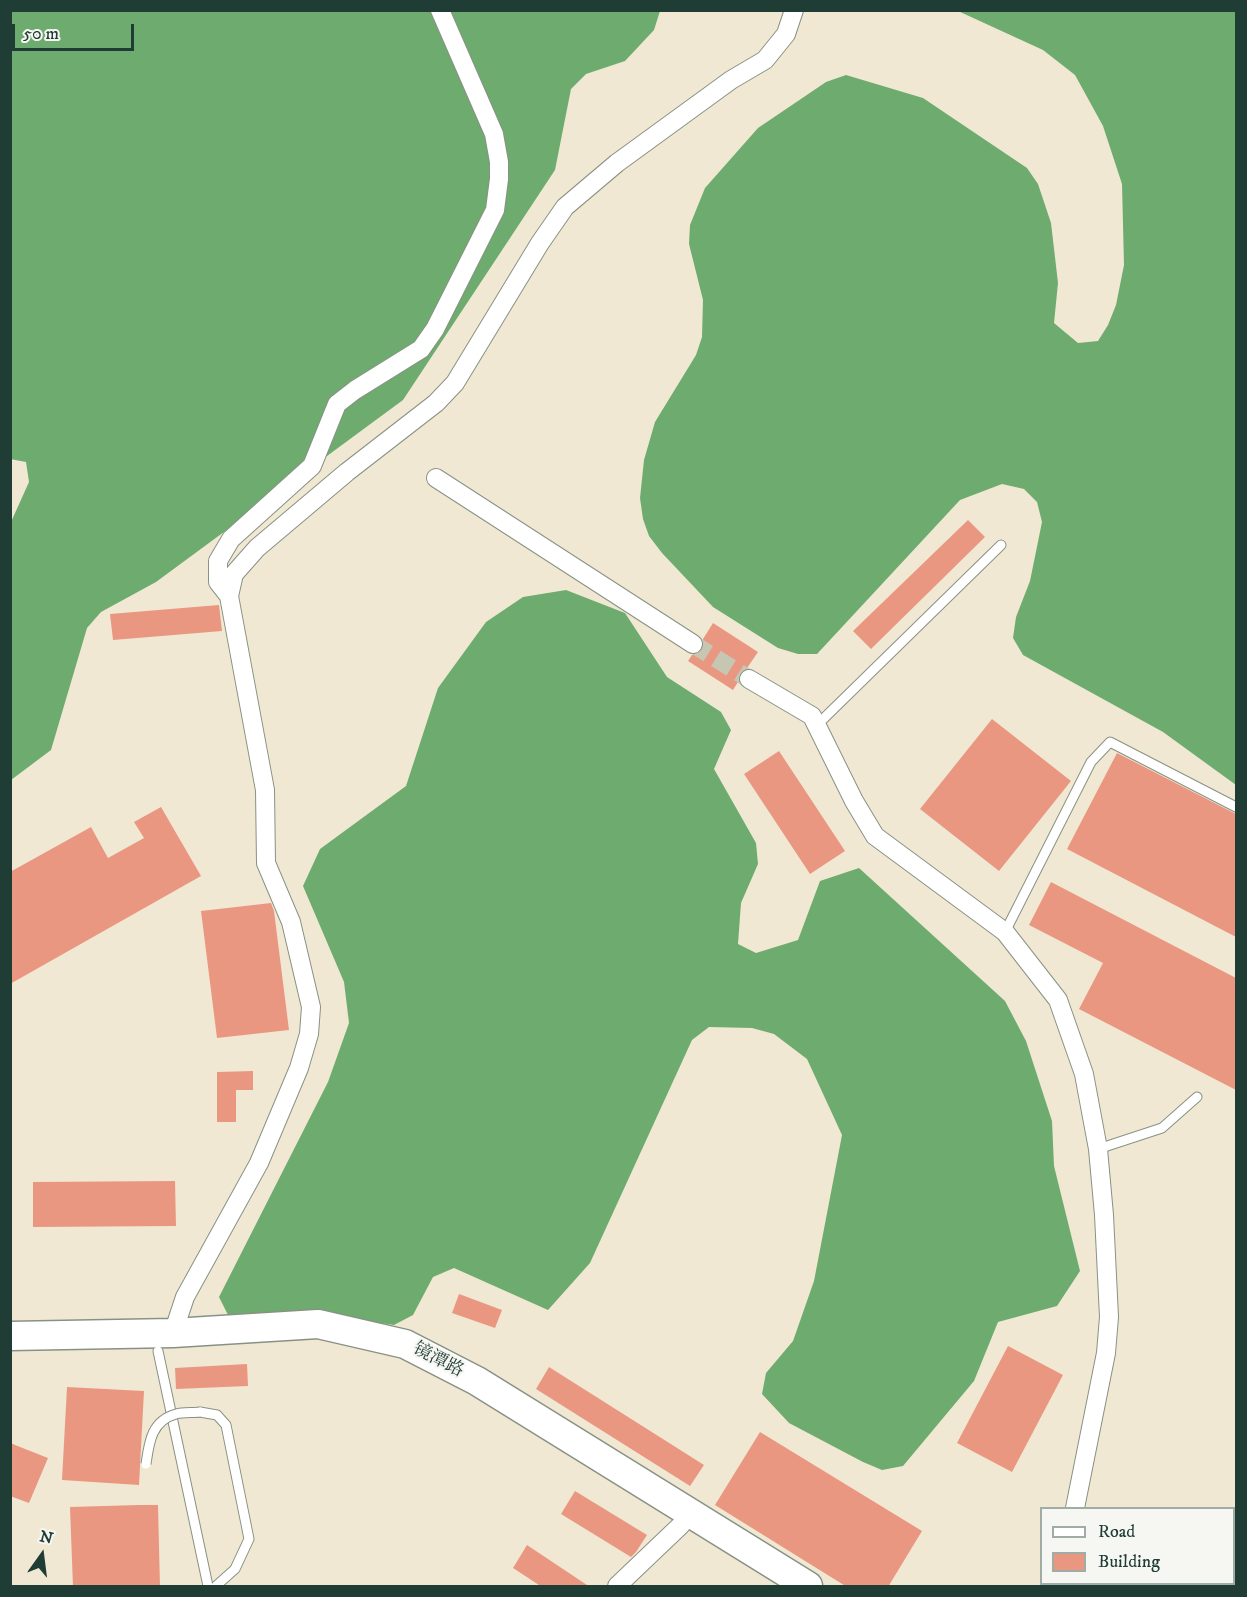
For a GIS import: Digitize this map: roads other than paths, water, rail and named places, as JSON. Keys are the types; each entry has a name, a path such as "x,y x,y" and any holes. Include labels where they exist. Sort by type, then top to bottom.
{"main road":[{"name":"镜潭路","path":"10,1353 50,1356 318,1324 405,1344 477,1381 808,1587"},
{"name":"镜潭路","path":"10,1336 166,1342 309,1343 398,1355 470,1391 778,1587"}],"street":[{"path":"229,596 218,582 218,561 231,539 312,466 337,404 355,390 422,349 435,329 495,210 500,179 494,134 440,10"},
{"path":"166,1342 185,1297 259,1163 299,1068 309,1034 311,1006 291,922 266,863 265,790 229,596 234,574 257,548 347,472 436,403 455,383 540,243 565,207 617,163 731,80 765,60 786,34 794,10"},
{"path":"436,478 693,644"},
{"path":"749,679 812,716 854,801 875,836 1005,932 1058,1000 1084,1074 1098,1149 1104,1215 1108,1317 1106,1353 1075,1507"},
{"path":"617,1587 681,1526"}],"lane":[{"path":"817,725 1002,545"},
{"path":"1005,932 1091,762 1110,742 1236,807"},
{"path":"1098,1149 1162,1128 1197,1097"},
{"path":"166,1342 208,1587"},
{"path":"146,1464 150,1441 158,1423 176,1414 200,1412 217,1415 226,1425 249,1539 235,1569 216,1587"}],"tunnel":[{"path":"693,644 749,679"}]}
